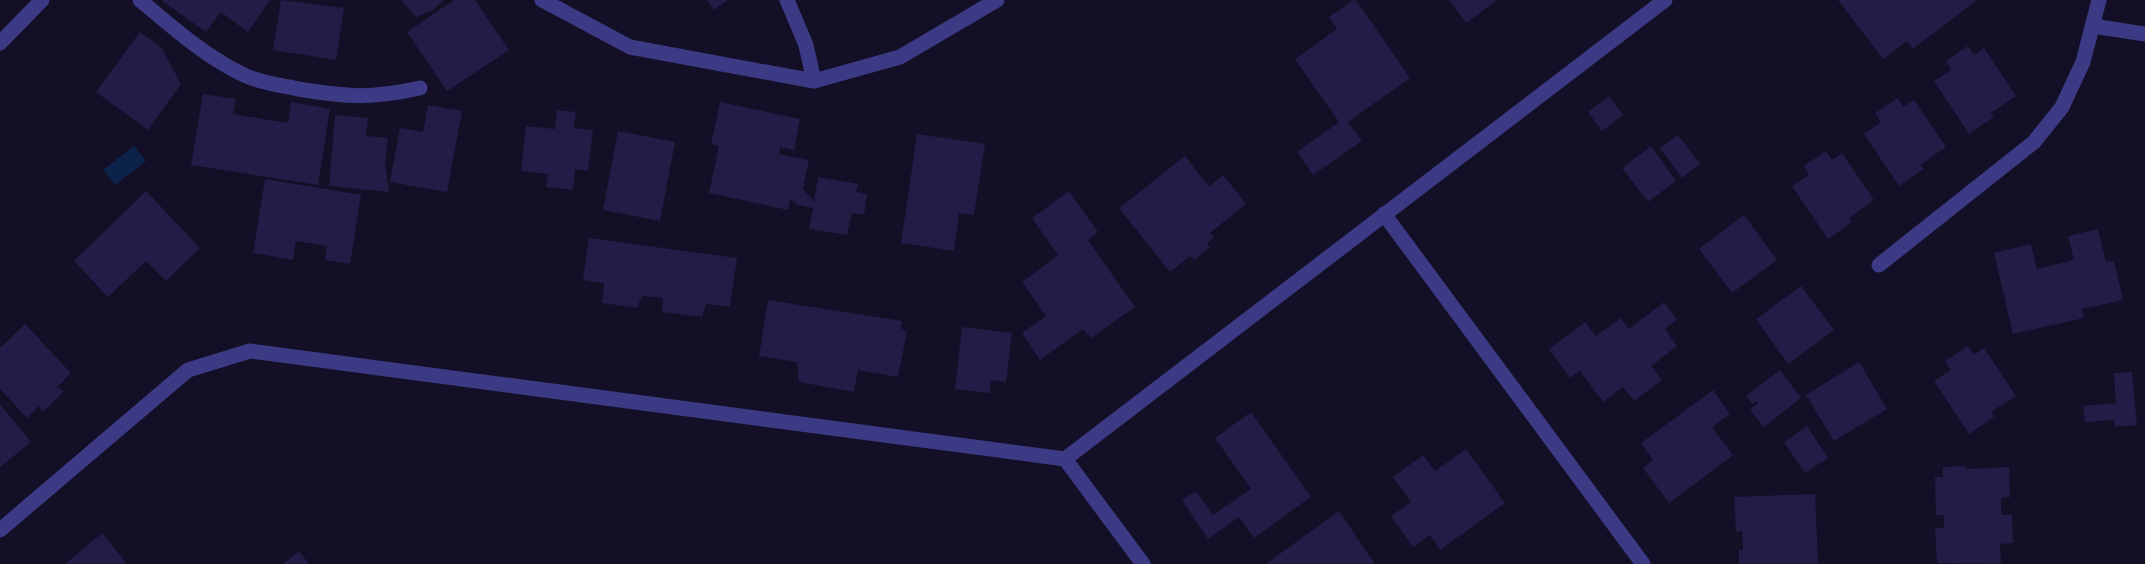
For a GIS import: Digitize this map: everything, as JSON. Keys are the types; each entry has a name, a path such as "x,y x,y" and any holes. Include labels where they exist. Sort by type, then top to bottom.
{"lane":[{"path":"0,43 42,0"},
{"path":"140,0 196,45 245,75 272,84 349,98 384,96 420,88"},
{"path":"542,0 630,47 814,81 900,57 997,0"},
{"path":"787,0 806,45 814,81"},
{"path":"0,530 188,370 250,351 1065,459 1665,0"},
{"path":"1879,265 2034,142 2062,107 2083,62 2099,0"},
{"path":"2093,26 2145,34"},
{"path":"1384,214 1643,564"},
{"path":"1065,459 1143,564"}],"water":[{"path":"134,146 146,161 115,185 103,170"}],"building":[{"path":"161,0 270,0 248,32 221,12 206,32"},
{"path":"281,0 344,8 336,60 273,50"},
{"path":"401,0 444,0 433,10 416,17"},
{"path":"454,0 475,0 509,50 447,91 407,32"},
{"path":"707,0 728,0 714,10"},
{"path":"1356,0 1410,78 1348,122 1362,141 1313,175 1297,152 1339,122 1295,59 1337,29 1329,17"},
{"path":"1449,0 1497,0 1466,23"},
{"path":"1838,0 1977,0 1913,49 1907,41 1883,59"},
{"path":"140,32 161,47 181,84 148,130 96,92"},
{"path":"1968,46 1974,55 1984,48 2016,96 1991,113 1994,117 1969,134 1934,81 1951,70 1946,61"},
{"path":"203,94 236,99 233,114 288,123 291,102 330,109 318,185 191,165"},
{"path":"1609,96 1623,115 1602,131 1588,112"},
{"path":"1898,98 1903,107 1914,100 1946,147 1920,165 1924,169 1899,186 1864,134 1881,122 1875,113"},
{"path":"720,102 800,119 794,150 780,147 779,154 809,160 803,189 814,201 818,177 858,184 856,192 867,194 864,215 852,213 847,235 809,229 813,208 797,205 790,199 788,210 709,193 719,146 711,144"},
{"path":"428,105 462,111 447,192 390,182 400,128 423,132"},
{"path":"557,110 576,112 574,128 593,130 588,171 575,169 573,190 546,187 548,174 521,171 526,126 555,129"},
{"path":"335,115 368,118 366,136 388,138 385,163 389,192 329,186"},
{"path":"618,131 675,142 660,221 603,210"},
{"path":"917,134 985,144 974,215 959,213 954,251 901,243"},
{"path":"1678,135 1700,164 1682,178 1660,148"},
{"path":"1651,146 1676,181 1648,202 1622,168"},
{"path":"1826,151 1832,160 1842,153 1874,200 1849,218 1852,222 1828,239 1792,186 1809,175 1804,166"},
{"path":"1185,156 1209,187 1223,175 1246,204 1210,233 1214,237 1207,243 1210,247 1194,260 1190,256 1170,272 1119,208"},
{"path":"265,179 361,195 350,264 325,260 327,246 296,241 293,260 253,253"},
{"path":"146,191 200,248 166,281 146,261 108,297 74,261"},
{"path":"1069,191 1098,232 1088,240 1135,307 1091,338 1083,329 1040,360 1022,333 1046,316 1022,282 1058,255 1032,218"},
{"path":"1744,215 1777,260 1732,293 1699,249"},
{"path":"2098,229 2106,262 2114,261 2123,300 2082,309 2084,318 2013,334 1994,253 2031,244 2037,269 2074,260 2068,236"},
{"path":"589,238 737,258 730,307 706,304 702,317 662,312 663,298 642,296 637,308 602,303 604,283 583,280"},
{"path":"1801,286 1834,330 1788,364 1756,319"},
{"path":"768,300 902,321 901,328 907,332 898,377 858,370 854,392 799,382 797,362 759,356"},
{"path":"1664,302 1677,320 1665,329 1677,346 1651,366 1662,380 1634,401 1623,387 1603,402 1580,371 1570,378 1549,349 1585,322 1596,336 1621,318 1629,329"},
{"path":"25,324 71,373 57,387 64,391 43,412 39,406 27,418 0,389 0,348"},
{"path":"962,327 1012,333 1006,382 991,380 990,393 955,389"},
{"path":"1968,346 1974,355 1984,348 2016,396 1991,412 1994,417 1969,434 1934,381 1951,370 1945,361"},
{"path":"1859,362 1887,409 1834,441 1806,395"},
{"path":"1780,370 1801,398 1764,427 1750,410 1758,403 1756,401 1753,404 1746,396"},
{"path":"2132,372 2137,425 2115,427 2114,420 2085,422 2083,406 2116,403 2114,373"},
{"path":"1713,390 1730,414 1712,427 1733,455 1669,503 1643,468 1653,460 1641,443"},
{"path":"0,404 31,442 0,467"},
{"path":"1251,412 1311,497 1254,538 1239,517 1208,539 1182,500 1196,491 1213,515 1251,489 1215,438"},
{"path":"1807,426 1828,458 1805,473 1784,442"},
{"path":"1466,449 1505,503 1440,550 1430,535 1413,547 1391,516 1411,502 1393,477 1423,455 1435,471"},
{"path":"1965,466 1965,469 2009,467 2010,497 2001,498 2001,515 2012,515 2013,543 2000,544 2001,564 1937,563 1935,528 1944,528 1944,515 1936,515 1935,477 1943,477 1943,467"},
{"path":"1815,494 1818,564 1739,564 1739,550 1743,550 1742,531 1736,532 1734,497"},
{"path":"1339,511 1375,564 1266,564"},
{"path":"102,533 127,564 65,564"},
{"path":"299,551 309,564 283,564"}]}
